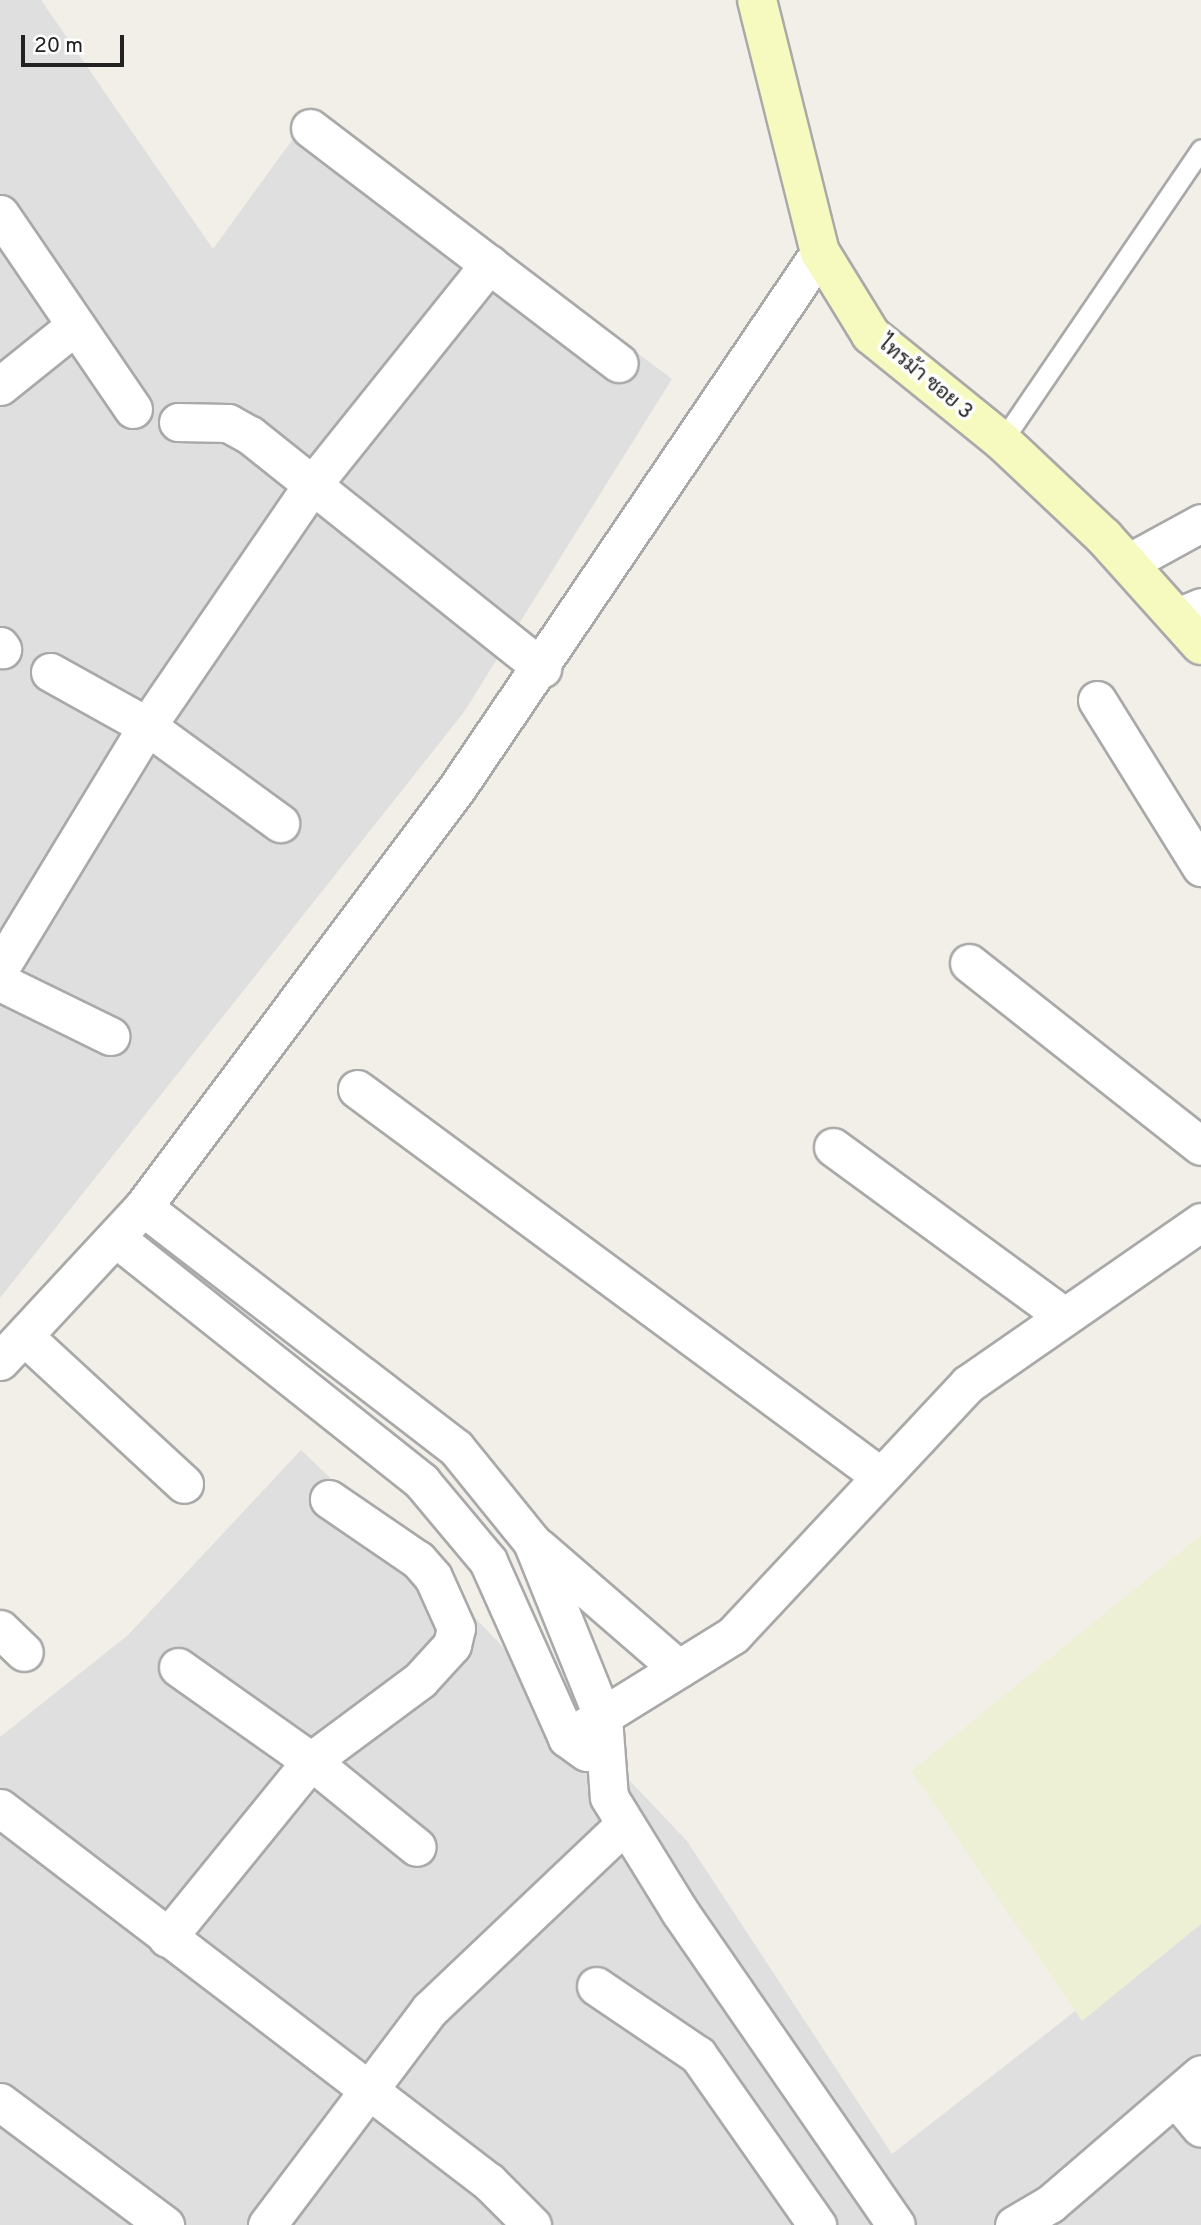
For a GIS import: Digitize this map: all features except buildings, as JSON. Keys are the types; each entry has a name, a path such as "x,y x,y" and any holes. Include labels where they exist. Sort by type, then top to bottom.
{"street":[{"name":"ไทรม้า ซอย 3","path":"757,0 820,252 871,335 1002,441 1194,623"},
{"path":"310,128 619,363"},
{"path":"0,214 133,408"},
{"path":"184,1484 13,1349 143,1208 542,667 820,252"},
{"path":"0,968 147,726 313,484 489,264"},
{"path":"0,386 76,325"},
{"path":"178,422 228,423 313,484 542,667"},
{"path":"1128,563 1201,523"},
{"path":"50,672 147,726 280,823"},
{"path":"1097,700 1201,867"},
{"path":"969,964 1201,1146"},
{"path":"0,982 110,1036"},
{"path":"357,1088 880,1476"},
{"path":"833,1147 1061,1314"},
{"path":"143,1208 456,1448 532,1542 679,1669"},
{"path":"567,1738 733,1635 968,1384 1061,1314 1201,1222"},
{"path":"117,1239 422,1482 488,1561 567,1738 603,1766"},
{"path":"166,1938 311,1761 421,1679 452,1645 456,1628 418,1560 329,1499"},
{"path":"532,1542 603,1718 603,1766 624,1825 896,2225"},
{"path":"178,1667 311,1761 417,1847"},
{"path":"0,1808 365,2092 489,2182 532,2225"},
{"path":"267,2225 365,2092 491,1944 624,1825"},
{"path":"596,1986 698,2054 817,2225"},
{"path":"1014,2225 1050,2204 1188,2085 1201,2128"},
{"path":"0,2102 165,2225"}],"lane":[{"path":"1002,441 1201,149"}],"shaded area":[{"path":"0,0 41,0 213,249 314,110 672,379 464,712 0,1298"},
{"path":"301,1450 465,1607 687,1841 892,2154 1201,1913 1201,2225 0,2225 0,1737 128,1635"}],"green space":[{"path":"1201,1535 1201,1924 1082,2021 911,1771"}]}
